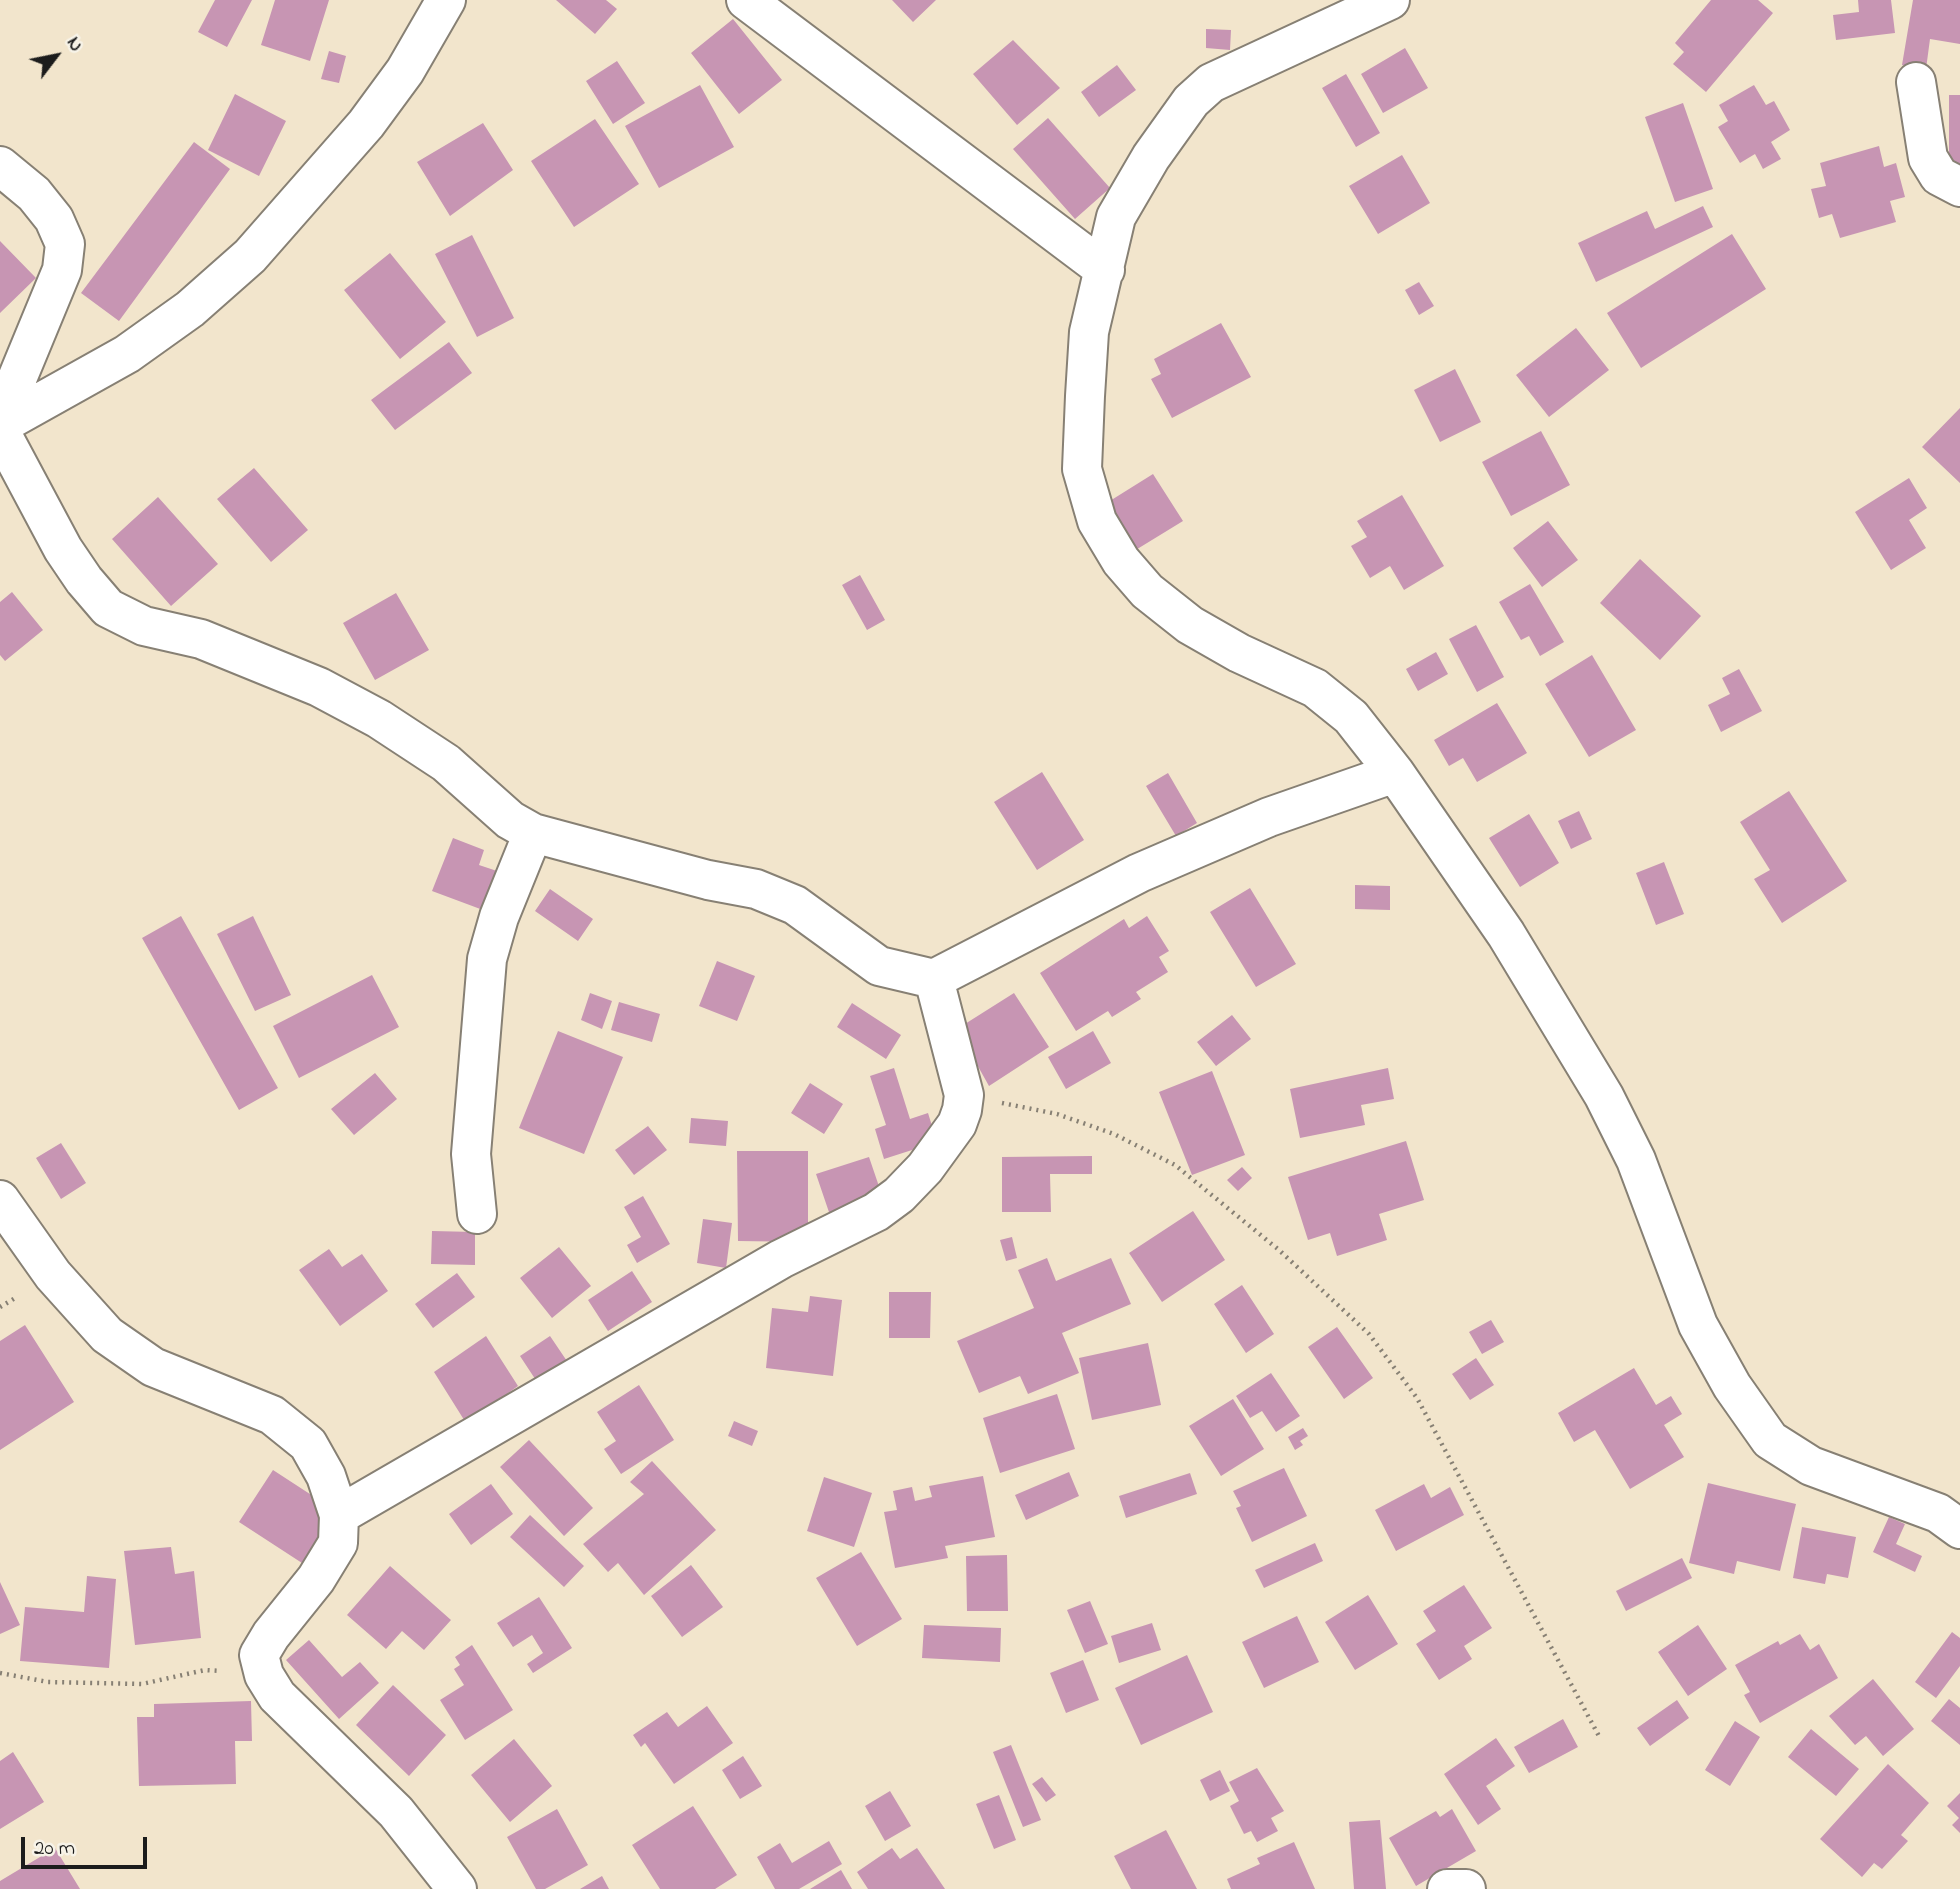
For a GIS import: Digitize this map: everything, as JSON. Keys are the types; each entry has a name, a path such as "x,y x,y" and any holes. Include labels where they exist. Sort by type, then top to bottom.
{"street":[{"path":"0,422 127,354 190,309 250,256 366,124 405,71 446,0"},
{"path":"746,0 1104,270"},
{"path":"1390,0 1211,83 1191,102 1151,157 1116,217 1089,332 1083,469 1097,521 1121,561 1147,591 1190,625 1229,648 1315,688 1351,717 1395,773 1506,934 1604,1097 1636,1160 1698,1325 1732,1386 1770,1440 1811,1466 1938,1513 1960,1529"},
{"path":"1916,82 1928,158 1939,176 1960,187"},
{"path":"0,166 34,194 54,219 65,244 62,270 0,422"},
{"path":"0,431 63,549 84,580 108,608 144,626 201,639 257,660 343,700 446,763 510,820 533,833 671,871 756,889 795,905 879,967 934,979 1139,873 1269,817 1395,773"},
{"path":"477,1214 471,1154 487,959 499,917 533,833"},
{"path":"339,1515 781,1259 876,1212 900,1195 925,1168 957,1124 964,1095 934,979"},
{"path":"0,1200 53,1275 107,1335 153,1367 272,1415 308,1444 326,1476 339,1515 338,1543 316,1579 271,1634 259,1655 264,1675 277,1696 396,1812 457,1889"},
{"path":"1447,1889 1466,1889"}],"path":[{"path":"964,1095 1057,1114 1114,1134 1175,1165 1279,1250 1369,1334 1417,1398 1600,1738"},
{"path":"0,1673 48,1682 142,1684 205,1670 239,1673 277,1696"}],"building":[{"path":"215,0 252,0 227,47 198,32"},
{"path":"275,0 329,0 310,61 261,45"},
{"path":"556,0 606,0 617,9 595,34"},
{"path":"892,0 936,0 913,22"},
{"path":"1711,0 1758,0 1773,13 1706,92 1673,64 1684,52 1675,43"},
{"path":"1858,0 1891,0 1895,33 1836,40 1833,15 1859,12"},
{"path":"1913,0 1960,0 1960,44 1930,39 1926,69 1902,65"},
{"path":"733,19 782,80 739,114 691,53"},
{"path":"1206,29 1231,30 1230,50 1206,48"},
{"path":"1013,40 1060,88 1017,125 973,74"},
{"path":"1405,48 1428,88 1383,113 1361,74"},
{"path":"329,51 346,56 339,83 321,79"},
{"path":"617,61 645,103 613,124 586,81"},
{"path":"1117,65 1136,90 1099,117 1081,92"},
{"path":"1346,74 1380,133 1356,147 1322,88"},
{"path":"700,85 734,147 659,188 625,126"},
{"path":"1754,85 1766,105 1774,101 1790,130 1771,142 1781,159 1763,169 1755,154 1740,163 1718,127 1728,121 1719,105"},
{"path":"235,94 286,121 259,176 208,150"},
{"path":"1949,95 1960,95 1960,163 1949,163"},
{"path":"1683,103 1713,189 1675,202 1645,117"},
{"path":"1048,118 1110,188 1075,219 1013,149"},
{"path":"595,119 639,184 574,227 531,161"},
{"path":"483,123 513,170 450,216 417,162"},
{"path":"194,142 230,169 119,321 81,293"},
{"path":"1879,146 1884,167 1896,163 1905,197 1890,201 1896,222 1840,238 1832,214 1819,218 1811,189 1826,186 1820,163"},
{"path":"1402,155 1430,203 1378,234 1349,186"},
{"path":"1703,206 1713,227 1596,282 1578,243 1647,211 1655,229"},
{"path":"1732,234 1766,289 1641,368 1607,313"},
{"path":"472,235 514,318 477,337 435,254"},
{"path":"0,241 36,278 0,313"},
{"path":"390,253 446,322 400,359 344,290"},
{"path":"1419,282 1434,306 1419,315 1405,290"},
{"path":"1221,323 1251,377 1172,418 1151,379 1161,374 1154,359"},
{"path":"1576,328 1609,370 1549,417 1516,375"},
{"path":"449,342 472,373 395,430 371,400"},
{"path":"1455,369 1481,422 1440,442 1414,390"},
{"path":"1960,408 1960,483 1922,447"},
{"path":"1541,431 1570,485 1511,516 1482,462"},
{"path":"254,468 308,530 271,562 217,499"},
{"path":"1153,474 1183,521 1134,551 1105,504"},
{"path":"1909,478 1927,508 1909,520 1926,548 1891,570 1855,512"},
{"path":"1402,495 1444,566 1404,590 1390,566 1370,578 1351,546 1367,537 1357,521"},
{"path":"158,497 218,564 171,606 112,539"},
{"path":"1548,521 1578,560 1542,587 1513,548"},
{"path":"1640,559 1701,616 1660,660 1600,603"},
{"path":"860,575 885,620 867,630 842,585"},
{"path":"1530,584 1564,642 1540,656 1529,636 1521,640 1499,602"},
{"path":"12,592 43,630 5,661 0,655 0,602"},
{"path":"396,593 429,650 375,680 343,623"},
{"path":"1476,625 1504,677 1477,692 1449,639"},
{"path":"1436,652 1448,674 1418,691 1406,669"},
{"path":"1592,655 1636,730 1589,757 1545,684"},
{"path":"1739,669 1762,711 1721,732 1708,705 1730,694 1722,678"},
{"path":"1497,703 1527,753 1477,782 1463,758 1449,766 1434,740"},
{"path":"1042,772 1084,840 1037,870 994,802"},
{"path":"1168,773 1197,823 1176,836 1146,786"},
{"path":"1789,791 1847,881 1782,923 1754,879 1770,870 1740,822"},
{"path":"1579,811 1592,839 1571,849 1558,821"},
{"path":"1529,814 1559,863 1520,887 1489,838"},
{"path":"453,838 484,850 479,865 497,871 483,910 432,891"},
{"path":"1664,862 1684,914 1656,925 1636,873"},
{"path":"1355,885 1390,886 1390,910 1355,909"},
{"path":"1250,888 1296,964 1256,987 1210,912"},
{"path":"550,889 593,919 578,941 535,911"},
{"path":"181,916 278,1088 239,1110 142,938"},
{"path":"253,916 291,995 255,1011 217,934"},
{"path":"1147,916 1169,951 1159,957 1168,972 1136,992 1141,999 1112,1017 1108,1011 1076,1031 1040,973 1124,919 1129,928"},
{"path":"717,961 755,976 737,1021 699,1006"},
{"path":"372,975 399,1027 299,1078 273,1026"},
{"path":"590,993 612,1001 602,1029 581,1020"},
{"path":"1014,993 1049,1047 989,1086 957,1029"},
{"path":"619,1002 660,1014 652,1042 611,1030"},
{"path":"852,1003 901,1035 886,1059 837,1027"},
{"path":"1232,1015 1251,1039 1216,1066 1197,1042"},
{"path":"558,1031 623,1057 584,1154 519,1128"},
{"path":"1093,1031 1111,1063 1066,1089 1048,1057"},
{"path":"894,1068 910,1119 928,1113 937,1142 884,1159 875,1129 886,1125 870,1076"},
{"path":"1388,1068 1394,1099 1361,1105 1365,1125 1300,1138 1290,1089"},
{"path":"1212,1071 1245,1155 1192,1175 1159,1092"},
{"path":"375,1073 397,1099 354,1135 331,1109"},
{"path":"810,1083 843,1104 824,1134 791,1113"},
{"path":"691,1118 728,1121 726,1146 689,1143"},
{"path":"648,1126 667,1150 634,1175 615,1150"},
{"path":"1406,1141 1424,1200 1379,1214 1387,1240 1337,1256 1330,1233 1308,1240 1288,1177"},
{"path":"61,1143 86,1183 61,1199 36,1158"},
{"path":"737,1151 808,1151 808,1242 738,1241"},
{"path":"1092,1156 1092,1174 1050,1174 1051,1212 1002,1212 1002,1157"},
{"path":"869,1157 885,1204 832,1221 816,1174"},
{"path":"1242,1167 1252,1178 1238,1191 1227,1180"},
{"path":"643,1196 670,1244 637,1263 627,1245 641,1237 624,1207"},
{"path":"1193,1211 1225,1260 1162,1302 1129,1253"},
{"path":"703,1219 732,1223 726,1268 697,1263"},
{"path":"432,1231 475,1232 475,1265 431,1264"},
{"path":"1012,1237 1017,1258 1006,1261 1000,1240"},
{"path":"559,1247 591,1286 552,1318 520,1278"},
{"path":"329,1249 342,1267 362,1254 388,1291 340,1326 299,1270"},
{"path":"1047,1258 1056,1281 1111,1258 1131,1304 1062,1333 1079,1373 1028,1394 1020,1376 979,1393 957,1341 1034,1308 1018,1270"},
{"path":"632,1271 652,1302 608,1331 588,1300"},
{"path":"457,1273 475,1297 433,1328 415,1304"},
{"path":"1242,1285 1274,1334 1246,1353 1214,1304"},
{"path":"889,1292 931,1292 930,1338 889,1338"},
{"path":"810,1296 842,1300 833,1376 766,1368 772,1308 808,1312"},
{"path":"1491,1320 1504,1342 1482,1354 1469,1332"},
{"path":"25,1325 74,1402 0,1450 0,1341"},
{"path":"1337,1327 1373,1378 1344,1399 1308,1347"},
{"path":"486,1336 518,1386 466,1423 434,1372"},
{"path":"550,1336 573,1370 543,1391 520,1356"},
{"path":"1148,1343 1161,1405 1092,1420 1079,1358"},
{"path":"1476,1358 1494,1385 1470,1400 1452,1374"},
{"path":"1634,1368 1656,1405 1671,1396 1682,1414 1664,1425 1684,1457 1630,1489 1595,1430 1574,1442 1558,1413"},
{"path":"1271,1373 1300,1416 1276,1432 1262,1411 1250,1418 1236,1396"},
{"path":"639,1385 674,1440 621,1474 604,1449 616,1441 597,1412"},
{"path":"1057,1394 1075,1449 1000,1473 983,1418"},
{"path":"1233,1399 1264,1449 1221,1476 1189,1426"},
{"path":"734,1421 758,1431 752,1446 728,1436"},
{"path":"1303,1428 1308,1436 1300,1441 1303,1445 1295,1450 1288,1437"},
{"path":"529,1440 593,1508 564,1536 500,1467"},
{"path":"652,1461 716,1530 644,1595 618,1563 608,1572 583,1544 644,1494 630,1482"},
{"path":"1284,1468 1307,1516 1252,1542 1236,1508 1241,1506 1233,1491"},
{"path":"273,1470 336,1511 302,1563 239,1522"},
{"path":"1069,1472 1079,1496 1026,1520 1015,1495"},
{"path":"1190,1473 1197,1494 1126,1518 1119,1496"},
{"path":"983,1476 995,1537 945,1546 948,1558 895,1568 884,1512 897,1510 893,1491 912,1487 915,1501 932,1497 929,1486"},
{"path":"824,1477 872,1493 854,1547 807,1531"},
{"path":"1708,1483 1796,1504 1780,1571 1737,1561 1734,1574 1689,1563"},
{"path":"491,1484 513,1514 471,1545 449,1514"},
{"path":"1424,1484 1431,1498 1450,1487 1464,1515 1396,1551 1375,1510"},
{"path":"530,1515 584,1566 564,1587 510,1537"},
{"path":"1889,1517 1905,1524 1896,1544 1922,1556 1915,1572 1873,1552"},
{"path":"1802,1527 1856,1537 1848,1578 1827,1574 1825,1584 1793,1578"},
{"path":"1315,1543 1323,1561 1264,1588 1255,1570"},
{"path":"171,1547 175,1574 194,1571 201,1638 135,1645 124,1551"},
{"path":"861,1552 902,1619 857,1646 816,1578"},
{"path":"1007,1555 1008,1611 967,1611 966,1556"},
{"path":"1682,1558 1692,1578 1626,1611 1616,1591"},
{"path":"691,1565 723,1607 682,1637 651,1596"},
{"path":"390,1566 451,1620 424,1650 402,1631 386,1649 347,1615"},
{"path":"87,1576 116,1579 109,1668 20,1661 25,1607 84,1612"},
{"path":"0,1582 20,1625 0,1634"},
{"path":"1464,1585 1492,1628 1464,1646 1472,1659 1439,1680 1416,1644 1436,1631 1423,1611"},
{"path":"1368,1595 1398,1644 1355,1670 1325,1622"},
{"path":"539,1597 572,1648 533,1673 527,1664 543,1653 532,1635 513,1647 497,1623"},
{"path":"1090,1601 1108,1644 1085,1653 1067,1610"},
{"path":"1297,1616 1319,1662 1264,1688 1242,1642"},
{"path":"1152,1623 1161,1650 1119,1663 1111,1636"},
{"path":"924,1625 1001,1628 1000,1662 922,1658"},
{"path":"1698,1625 1727,1669 1688,1696 1658,1652"},
{"path":"1952,1632 1960,1638 1960,1666 1936,1698 1915,1682"},
{"path":"1800,1634 1810,1650 1819,1644 1838,1678 1760,1723 1744,1695 1750,1692 1735,1665 1778,1641 1780,1645"},
{"path":"309,1640 342,1677 360,1662 379,1683 339,1719 286,1660"},
{"path":"472,1645 513,1710 465,1740 440,1700 464,1685 454,1669 460,1665 455,1657"},
{"path":"1187,1655 1213,1712 1141,1745 1115,1688"},
{"path":"1083,1660 1099,1700 1066,1713 1050,1673"},
{"path":"1873,1679 1914,1729 1883,1756 1866,1736 1855,1745 1829,1716"},
{"path":"393,1685 446,1735 409,1776 356,1725"},
{"path":"1949,1699 1960,1708 1960,1745 1931,1721"},
{"path":"1677,1700 1689,1718 1650,1746 1637,1728"},
{"path":"251,1701 252,1741 235,1741 236,1784 139,1786 137,1717 154,1717 154,1704"},
{"path":"707,1706 733,1743 674,1784 645,1743 641,1747 633,1735 667,1712 678,1727"},
{"path":"1563,1719 1578,1747 1529,1773 1514,1747"},
{"path":"1735,1721 1760,1737 1730,1786 1705,1770"},
{"path":"1811,1729 1859,1769 1836,1796 1788,1757"},
{"path":"1496,1738 1515,1766 1486,1786 1501,1809 1478,1825 1444,1774"},
{"path":"514,1739 552,1786 510,1822 471,1775"},
{"path":"1011,1745 1041,1820 1023,1827 993,1752"},
{"path":"13,1752 44,1802 0,1829 0,1761"},
{"path":"743,1756 762,1786 740,1799 722,1770"},
{"path":"1888,1764 1929,1803 1901,1835 1908,1841 1882,1869 1874,1863 1862,1877 1820,1839"},
{"path":"1257,1768 1284,1811 1271,1818 1278,1831 1257,1842 1251,1831 1244,1834 1230,1806 1239,1801 1229,1782"},
{"path":"1220,1770 1230,1791 1210,1801 1200,1780"},
{"path":"1042,1777 1056,1795 1046,1802 1032,1784"},
{"path":"890,1791 911,1826 885,1841 865,1806"},
{"path":"1960,1793 1960,1833 1952,1825 1959,1818 1947,1806"},
{"path":"999,1795 1016,1840 994,1849 976,1804"},
{"path":"693,1806 737,1875 715,1889 660,1889 632,1845"},
{"path":"557,1809 588,1865 545,1889 536,1889 507,1837"},
{"path":"1452,1809 1476,1851 1416,1886 1389,1838 1436,1811 1440,1817"},
{"path":"1380,1820 1386,1889 1354,1889 1349,1822"},
{"path":"1166,1830 1197,1889 1131,1889 1114,1856"},
{"path":"829,1841 842,1864 799,1889 775,1889 757,1857 780,1843 792,1863"},
{"path":"1294,1842 1315,1889 1231,1889 1227,1879 1260,1864 1257,1858"},
{"path":"55,1848 80,1889 0,1889 0,1881"},
{"path":"892,1848 900,1859 917,1848 945,1889 868,1889 857,1872"},
{"path":"841,1870 852,1889 810,1889"},
{"path":"602,1876 609,1889 580,1889"}]}
